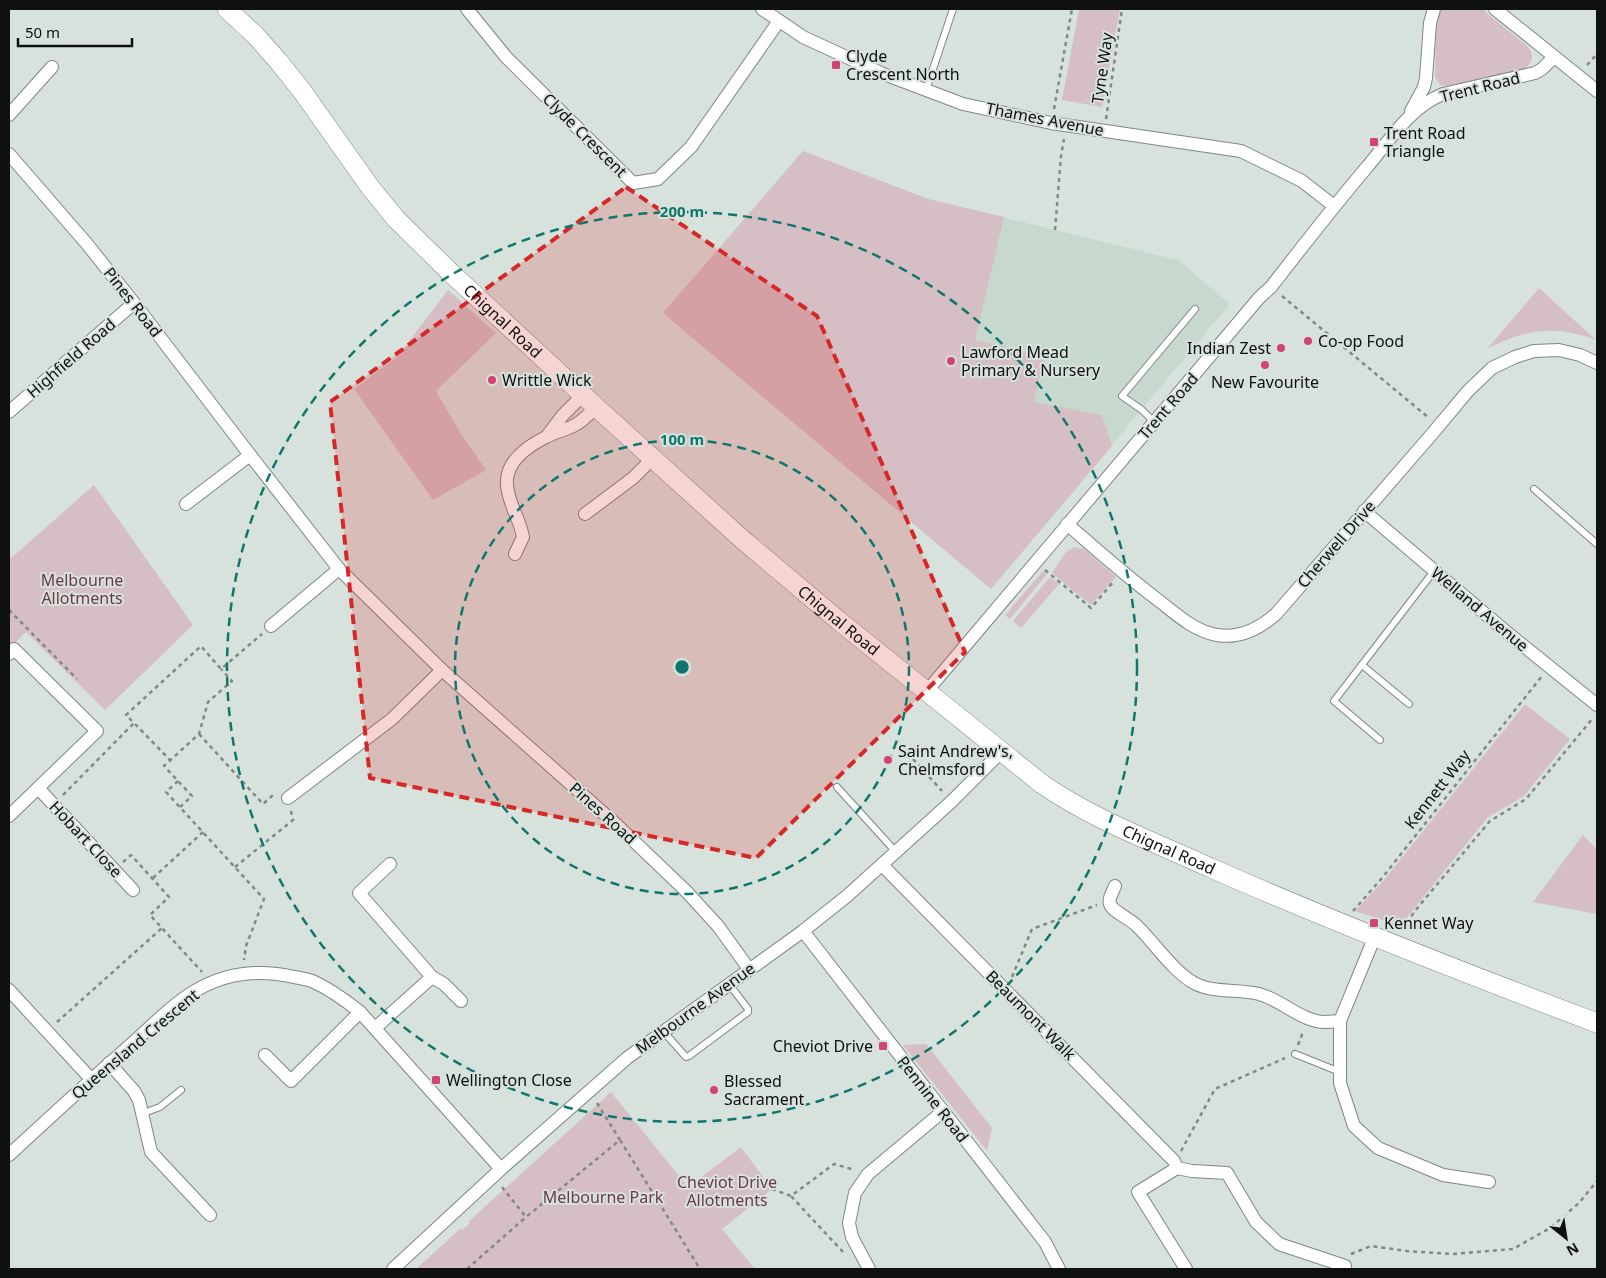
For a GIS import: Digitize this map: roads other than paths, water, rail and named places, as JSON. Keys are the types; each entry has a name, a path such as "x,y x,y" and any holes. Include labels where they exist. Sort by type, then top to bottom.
{"street":[{"name":"Chignal Road","path":"227,9 256,36 279,62 302,91 370,188 396,219 458,279 743,540 839,621 1042,784 1077,806 1136,835 1341,924 1597,1023"},
{"name":"Clyde Crescent","path":"467,9 506,57 633,182 658,179 691,147 779,21"},
{"name":"Thames Avenue","path":"762,9 804,37 881,73 963,104 1051,123 1241,151 1302,181 1334,206"},
{"name":"Trent Road","path":"927,691 1259,298 1271,287 1334,206 1406,119 1424,87 1430,23 1434,9"},
{"path":"1495,9 1597,91"},
{"name":"Trent Road","path":"1406,119 1434,98 1443,94 1535,73 1554,57"},
{"path":"9,116 52,66"},
{"name":"Pines Road","path":"9,154 87,244 134,303 339,569 442,670 618,826 686,891 718,926 749,970"},
{"name":"Highfield Road","path":"9,412 134,303"},
{"name":"Cherwell Drive","path":"1067,524 1121,572 1196,628 1219,636 1244,634 1264,624 1276,614 1468,391 1492,368 1515,357 1534,351 1559,350 1580,355 1597,364"},
{"path":"547,436 563,415 589,401"},
{"path":"515,554 523,537 509,497 507,477 510,468 515,460 531,446 547,436 574,426 589,401"},
{"path":"186,504 250,455"},
{"path":"585,514 633,478 653,458"},
{"name":"Welland Avenue","path":"1364,511 1549,667 1597,705"},
{"path":"271,626 339,569"},
{"name":"Hobart Close","path":"9,654 14,649 97,731 9,816"},
{"path":"288,798 392,719 442,670"},
{"name":"Melbourne Avenue","path":"393,1269 497,1173 627,1058 803,931 847,896 951,802 1001,752"},
{"name":"Hobart Close","path":"38,788 133,890"},
{"path":"390,864 358,892 432,976 444,984 461,1001"},
{"name":"Beaumont Walk","path":"882,865 1007,990 1176,1165"},
{"path":"1116,886 1109,900 1113,909 1135,924 1185,977 1196,984 1211,988 1259,994 1278,1001 1308,1018 1324,1022 1340,1021"},
{"name":"Pennine Road","path":"803,931 1045,1242 1059,1269"},
{"path":"1375,936 1340,1021 1340,1083 1354,1126 1378,1148 1443,1176 1488,1182"},
{"name":"Queensland Crescent","path":"9,1155 109,1063 177,1004 194,992 211,982 242,974 281,974 311,981 337,994 360,1012 497,1173"},
{"path":"375,1028 432,976"},
{"path":"9,990 91,1079"},
{"path":"265,1055 291,1081 360,1012"},
{"path":"109,1063 134,1091 139,1100 151,1152 210,1215"},
{"path":"869,1269 852,1237 849,1223 855,1193 868,1174 942,1112"},
{"path":"1186,1269 1138,1192 1176,1165 1192,1171 1227,1174 1256,1222 1279,1244 1336,1265"}],"lane":[{"path":"926,90 953,9"},
{"path":"1154,422 1142,410 1122,396 1195,309"},
{"path":"1534,489 1597,544"},
{"path":"1380,740 1334,701 1434,571"},
{"path":"1362,665 1409,704"},
{"path":"837,787 896,852"},
{"path":"664,1031 686,1057 689,1056 748,1012 748,1009 729,984"},
{"path":"1295,1054 1340,1072"},
{"path":"141,1114 160,1107 181,1090"}],"place":[{"name":"Clyde Crescent North","path":"836,65"},
{"name":"Trent Road Triangle","path":"1374,142"},
{"name":"Co-op Food","path":"1308,341"},
{"name":"Indian Zest","path":"1281,348"},
{"name":"Lawford Mead Primary & Nursery","path":"951,361"},
{"name":"New Favourite","path":"1265,365"},
{"name":"Writtle Wick","path":"492,380"},
{"name":"Saint Andrew's, Chelmsford","path":"888,760"},
{"name":"Kennet Way","path":"1374,923"},
{"name":"Cheviot Drive","path":"883,1046"},
{"name":"Wellington Close","path":"436,1080"},
{"name":"Blessed Sacrament","path":"714,1090"}],"park label":[{"name":"Melbourne Allotments","path":"82,589"},
{"name":"Cheviot Drive Allotments","path":"727,1191"},
{"name":"Melbourne Park","path":"603,1197"}]}
